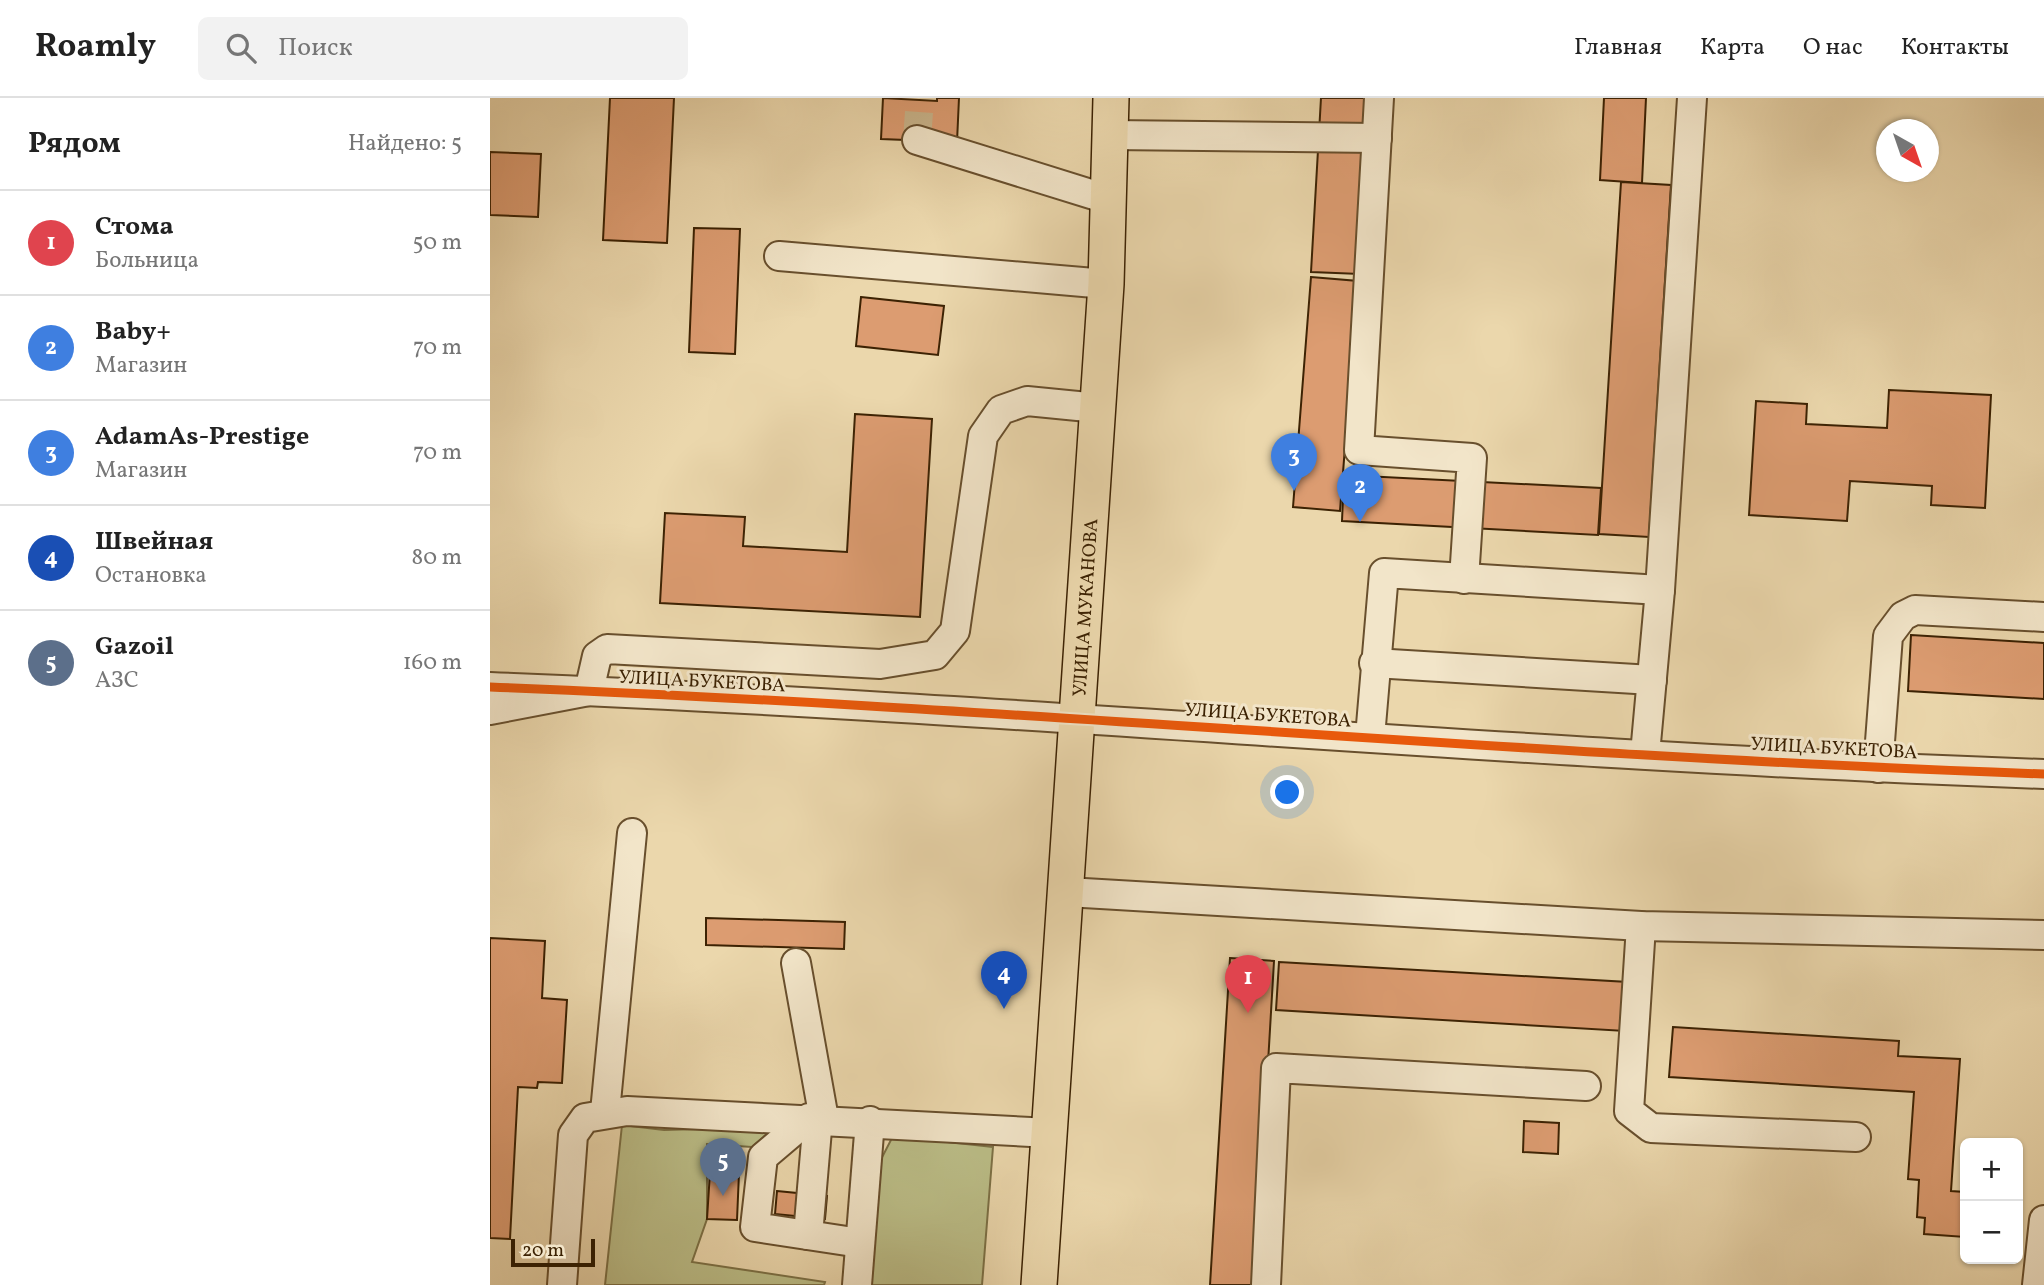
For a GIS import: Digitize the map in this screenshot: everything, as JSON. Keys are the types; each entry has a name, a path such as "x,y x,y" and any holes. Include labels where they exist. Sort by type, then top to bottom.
{"main road":[{"name":"УЛИЦА МУКАНОВА","path":"1039,1285 1079,719 1106,284 1111,98"}],"street":[{"path":"1379,98 1359,450 1472,458 1464,579"},
{"path":"1645,754 1660,590 1692,98"},
{"path":"1111,135 1377,138"},
{"path":"917,141 1110,200"},
{"path":"779,256 1106,284"},
{"path":"490,710 589,691 597,656 607,649 880,664 935,655 955,631 983,436 1001,410 1027,401 1098,408"},
{"path":"1370,737 1374,663 1384,573 1660,590"},
{"path":"1878,768 1888,636 1903,616 1915,610 2044,617"},
{"path":"1374,663 1651,680"},
{"name":"УЛИЦА БУКЕТОВА","path":"490,687 1079,719 1878,768 2044,774"},
{"path":"605,1112 632,833"},
{"path":"1067,892 1641,926 2044,935"},
{"path":"1641,926 1629,1111 1651,1128 1856,1137"},
{"path":"796,963 817,1118 808,1235"},
{"path":"1266,1285 1276,1068 1586,1086"},
{"path":"562,1285 573,1135 584,1118 605,1112 817,1118 1050,1133"},
{"path":"817,1118 763,1157 755,1227 860,1243"},
{"path":"857,1285 870,1121"},
{"path":"2037,1285 2044,1220"}],"green space":[{"path":"622,1125 664,1130 775,1127 752,1147 707,1144 707,1219 692,1262 825,1282 824,1285 605,1285"},
{"path":"893,1136 993,1147 982,1285 869,1285 876,1169"}],"building":[{"path":"610,98 674,98 667,243 603,240"},
{"path":"883,98 937,101 937,98 959,98 957,142 881,139"},
{"path":"1321,98 1370,98 1360,274 1311,272"},
{"path":"1604,98 1646,98 1642,183 1600,180"},
{"path":"490,152 541,154 538,217 490,215"},
{"path":"1621,182 1671,185 1649,537 1599,534"},
{"path":"694,228 740,229 735,354 689,352"},
{"path":"1311,277 1358,281 1340,511 1293,507"},
{"path":"861,297 944,306 938,355 856,346"},
{"path":"1889,390 1991,395 1985,508 1931,505 1932,486 1850,481 1847,521 1749,515 1756,401 1807,404 1806,424 1887,428"},
{"path":"855,414 932,419 920,617 660,603 665,513 745,517 743,546 847,552"},
{"path":"1344,475 1601,488 1598,535 1342,521"},
{"path":"1911,635 2044,643 2044,699 1908,691"},
{"path":"706,918 845,922 844,949 706,945"},
{"path":"490,938 545,941 542,998 567,1000 562,1083 538,1082 537,1088 518,1087 510,1239 490,1238"},
{"path":"1230,958 1274,961 1255,1285 1210,1285"},
{"path":"1279,962 1628,982 1625,1031 1276,1010"},
{"path":"1673,1027 1899,1041 1898,1056 1960,1059 1951,1191 1960,1192 1960,1237 1924,1234 1925,1218 1917,1217 1919,1180 1908,1179 1914,1092 1669,1077"},
{"path":"1524,1121 1559,1123 1558,1154 1523,1152"},
{"path":"710,1172 739,1173 737,1220 707,1219"},
{"path":"777,1191 827,1196 825,1219 775,1214"}],"tunnel":[{"path":"917,140 920,98"}],"cycle path":[{"path":"490,687 878,706 1655,756 2044,774"}],"place":[{"name":"AdamAs-Prestige","path":"1294,491"},
{"name":"Baby+","path":"1360,522"},
{"name":"Швейная","path":"1004,1009"},
{"name":"Стома","path":"1248,1013"},
{"name":"Gazoil","path":"723,1196"}]}
